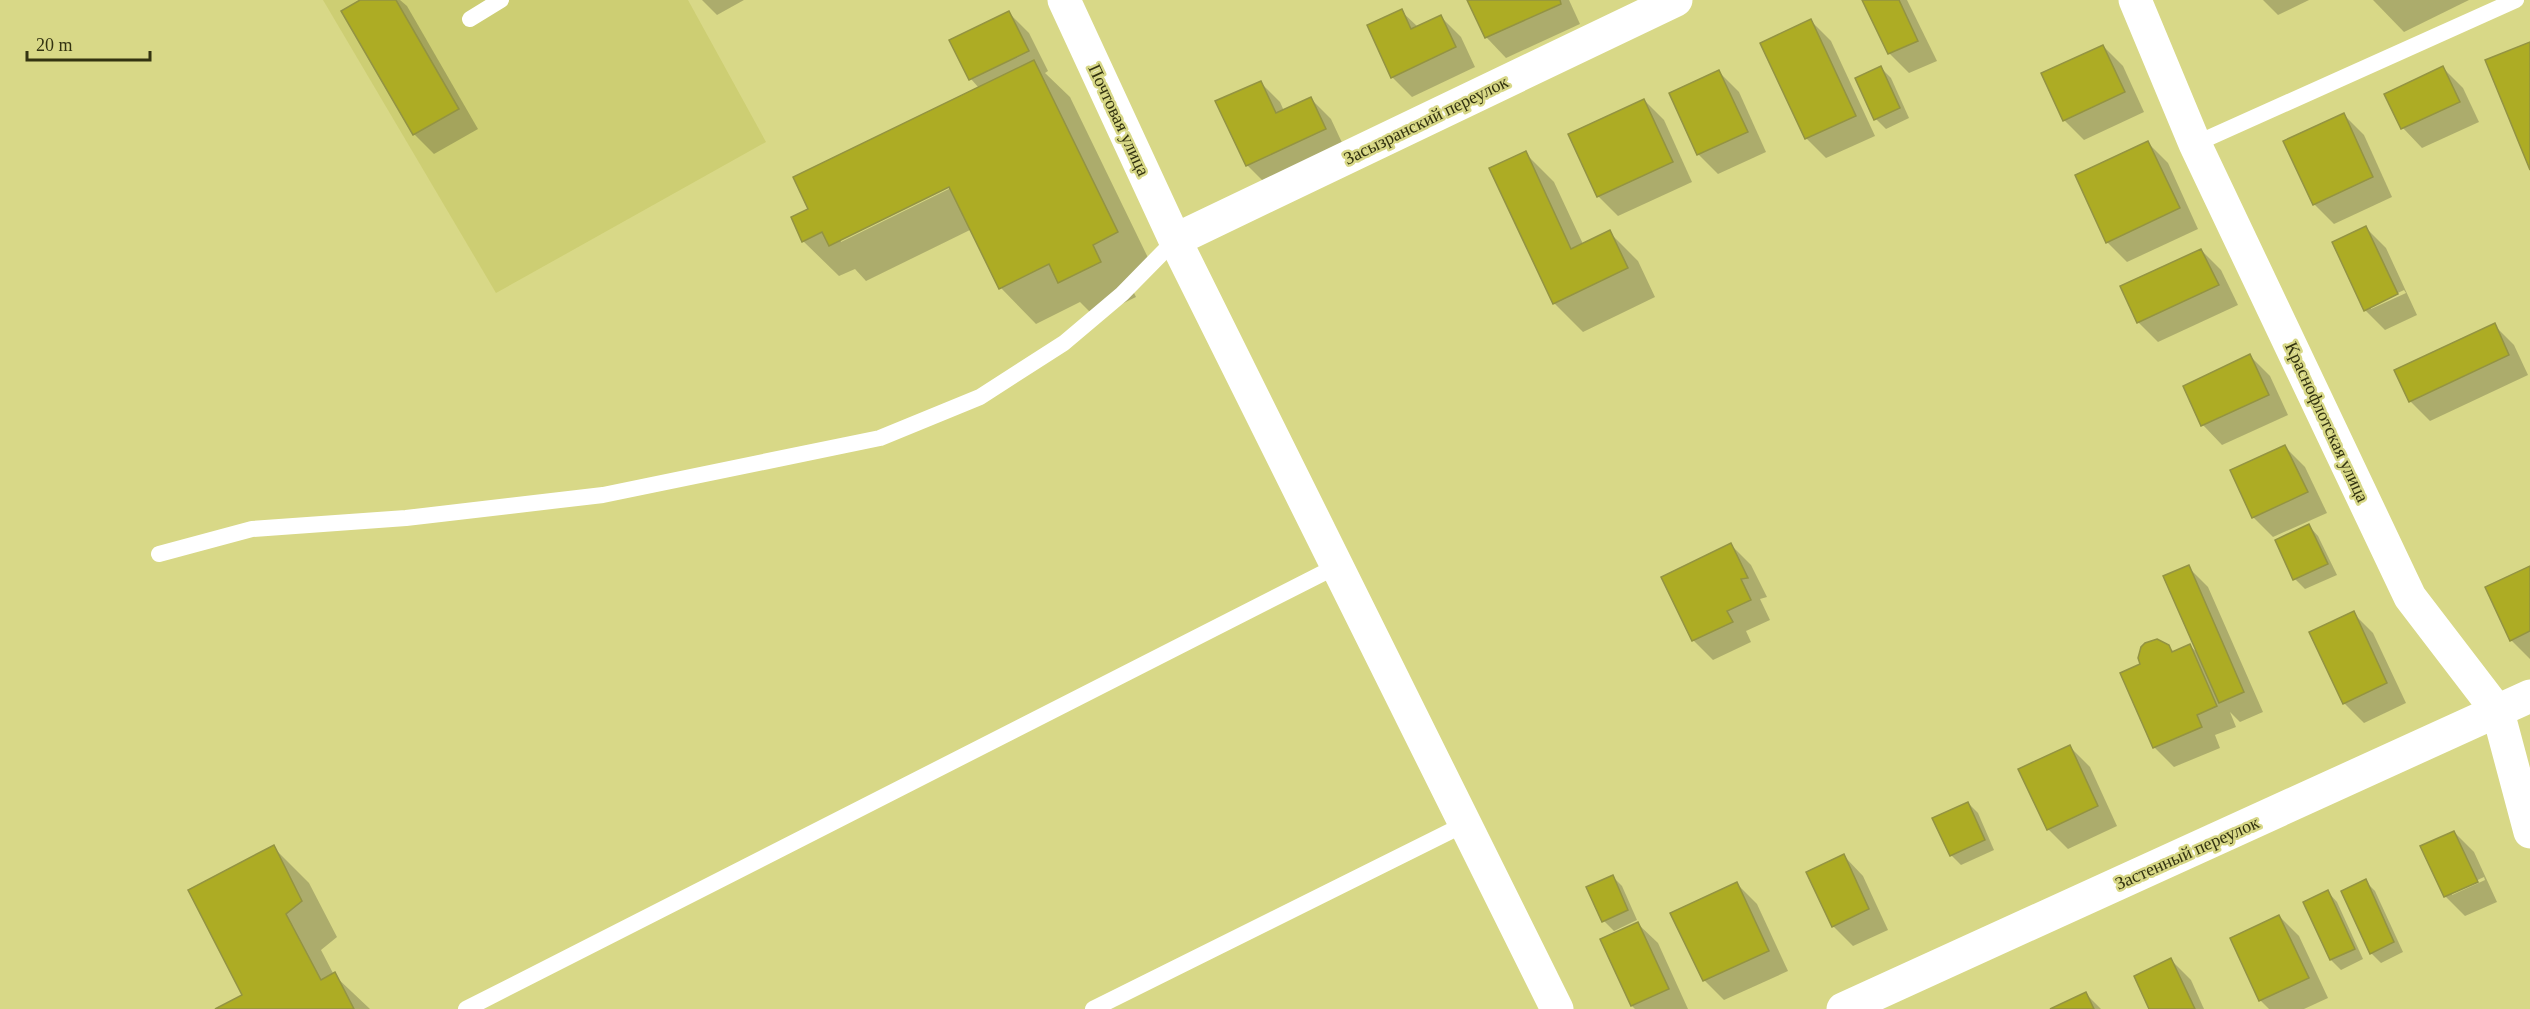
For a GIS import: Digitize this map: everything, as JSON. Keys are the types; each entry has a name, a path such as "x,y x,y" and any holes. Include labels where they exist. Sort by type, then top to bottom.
{"street":[{"name":"Почтовая улица","path":"1064,0 1175,240 1557,1009"},
{"name":"Засызранский переулок","path":"1175,240 1676,0"},
{"name":"Краснофлотская улица","path":"2135,0 2195,144 2410,597 2498,712 2530,832"},
{"name":"Застенный переулок","path":"1843,1009 2530,696"}],"lane":[{"path":"470,19 501,0"},
{"path":"2195,144 2516,0"},
{"path":"159,554 252,529 406,519 603,495 880,438 980,397 1064,343 1122,294 1175,240"},
{"path":"466,1009 1337,566"},
{"path":"1093,1009 1465,824"}],"shaded area":[{"path":"323,0 688,0 766,142 496,293"}],"building":[{"path":"360,0 396,0 459,109 413,135 341,11"},
{"path":"1467,0 1560,0 1561,4 1485,38"},
{"path":"1862,0 1899,0 1918,41 1888,54"},
{"path":"1402,9 1411,29 1441,15 1456,47 1391,78 1367,25"},
{"path":"1009,11 1029,51 969,80 949,40"},
{"path":"1811,19 1856,116 1805,139 1760,43"},
{"path":"2530,42 2530,170 2485,60"},
{"path":"2103,45 2125,92 2063,121 2041,73"},
{"path":"1034,60 1118,232 1093,245 1101,262 1058,283 1049,264 999,289 949,187 829,246 822,232 802,242 791,217 808,209 793,177"},
{"path":"1881,66 1900,108 1874,120 1855,78"},
{"path":"2443,66 2460,102 2401,129 2384,94"},
{"path":"1719,70 1748,132 1697,155 1669,93"},
{"path":"1261,81 1276,113 1311,97 1326,129 1246,166 1215,101"},
{"path":"1644,99 1673,162 1597,197 1568,134"},
{"path":"2344,113 2373,177 2313,205 2283,141"},
{"path":"2148,141 2180,208 2106,243 2075,175"},
{"path":"1526,151 1571,249 1610,230 1628,268 1553,304 1489,168"},
{"path":"2366,226 2398,294 2364,311 2332,242"},
{"path":"2201,249 2219,285 2137,323 2120,286"},
{"path":"2495,323 2509,355 2409,402 2394,370"},
{"path":"2250,354 2269,395 2201,426 2183,386"},
{"path":"2285,445 2308,492 2252,518 2230,470"},
{"path":"2309,524 2328,564 2293,580 2275,540"},
{"path":"1731,543 1748,578 1741,579 1751,600 1727,611 1733,622 1692,641 1661,577"},
{"path":"2189,565 2244,692 2219,703 2163,576"},
{"path":"2530,566 2530,631 2510,641 2485,587"},
{"path":"2354,611 2387,683 2343,704 2309,632"},
{"path":"2157,639 2169,645 2172,652 2190,644 2217,706 2197,715 2202,727 2153,748 2120,673 2140,664 2138,658 2141,647"},
{"path":"2070,745 2098,806 2047,830 2018,769"},
{"path":"1968,802 1985,840 1950,856 1932,818"},
{"path":"2454,831 2478,882 2444,897 2420,846"},
{"path":"274,845 302,901 286,914 321,980 335,972 354,1009 215,1009 242,995 188,890"},
{"path":"1844,854 1869,909 1832,927 1806,872"},
{"path":"1613,875 1628,910 1602,922 1586,887"},
{"path":"2366,879 2394,942 2370,954 2341,891"},
{"path":"1737,882 1769,951 1703,981 1670,913"},
{"path":"2328,890 2355,949 2330,960 2303,902"},
{"path":"2279,915 2309,978 2259,1001 2230,938"},
{"path":"1638,922 1669,989 1631,1006 1600,939"},
{"path":"2171,958 2195,1009 2149,1009 2134,976"},
{"path":"2086,992 2094,1009 2050,1009"}]}
